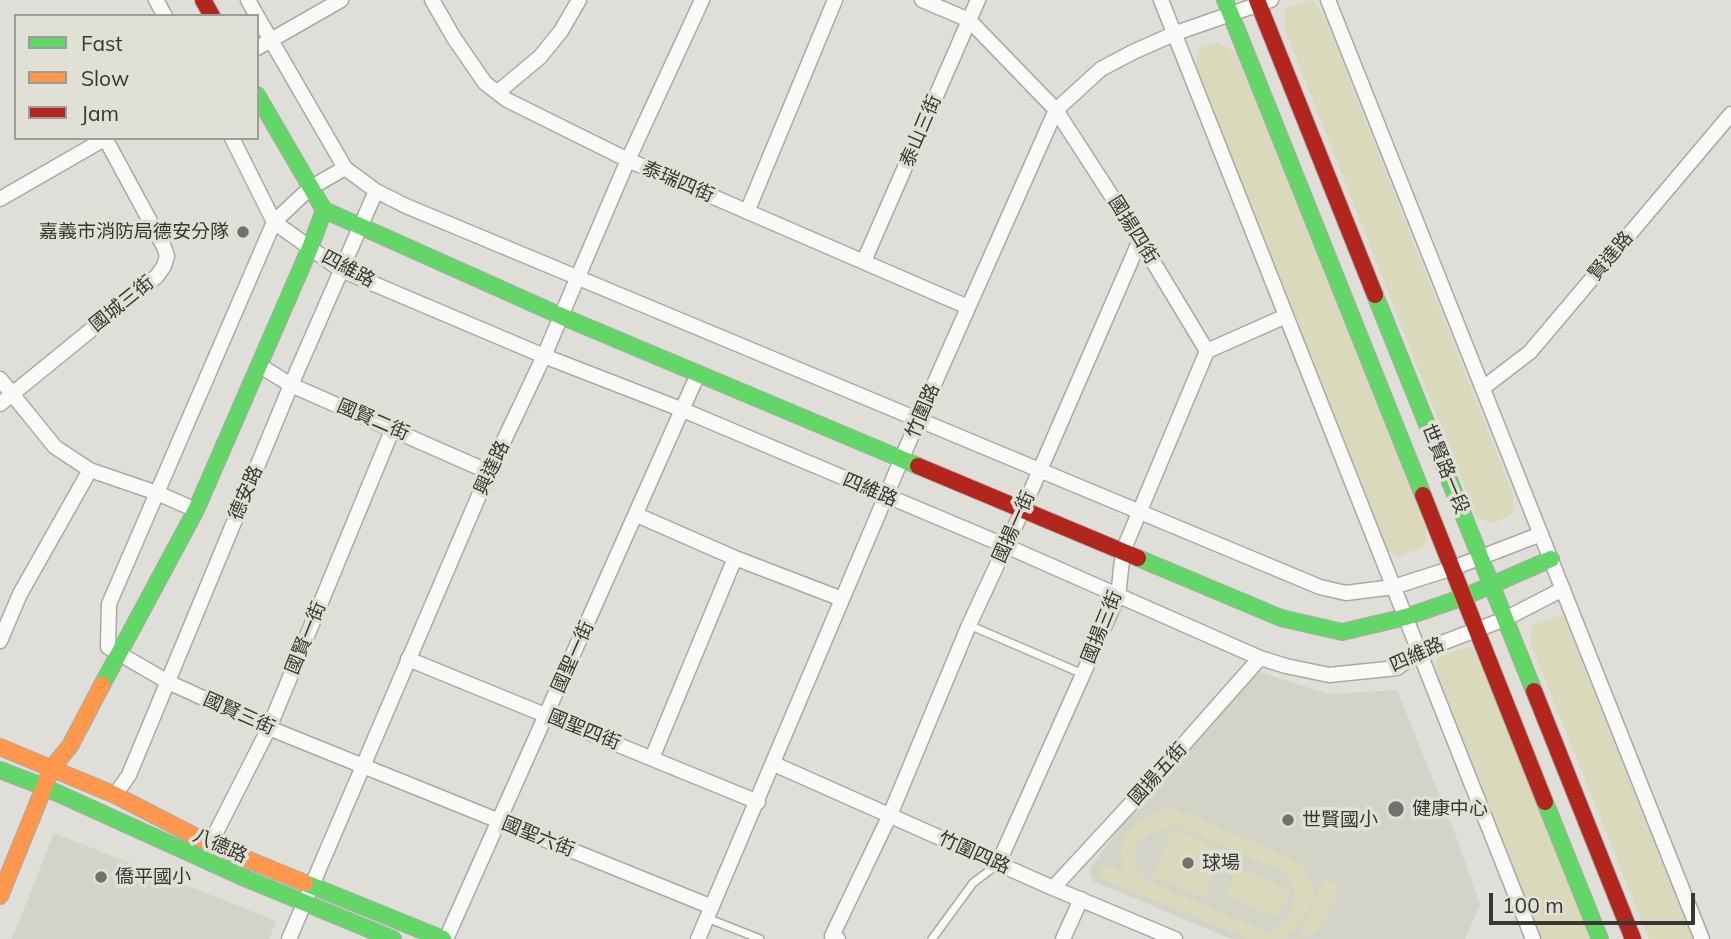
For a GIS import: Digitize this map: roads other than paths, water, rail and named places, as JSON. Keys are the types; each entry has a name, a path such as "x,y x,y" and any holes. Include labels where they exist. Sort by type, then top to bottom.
{"street":[{"path":"264,44 341,0"},
{"name":"泰瑞四街","path":"432,0 485,83 507,100 628,160 968,307"},
{"path":"498,92 540,57 561,31 579,0"},
{"name":"興達路","path":"289,939 489,472 544,356 628,160 702,0"},
{"path":"747,212 835,0"},
{"path":"922,0 969,19"},
{"name":"泰山三街","path":"864,261 978,0"},
{"path":"1161,0 1533,939"},
{"path":"1328,0 1702,939"},
{"name":"竹圍路","path":"698,939 919,418 1056,110 1101,69 1228,7 1263,2"},
{"name":"世賢路一段","path":"1263,2 1480,558 1633,939"},
{"name":"世賢路一段","path":"1228,7 1600,939"},
{"name":"國揚四街","path":"969,19 1056,110 1140,240 1207,351"},
{"path":"259,24 264,44 345,168 376,191 406,206 1320,587 1346,593 1393,587 1453,568 1541,534"},
{"path":"259,99 324,210"},
{"name":"賢達路","path":"1483,388 1530,352 1731,114"},
{"path":"0,199 102,140"},
{"name":"國城三街","path":"5,399 157,276 164,266 167,256 164,247 106,140"},
{"name":"四維路","path":"233,140 274,222 341,270 1006,546 1260,658 1329,675 1397,668 1418,652 1505,619 1563,589"},
{"path":"118,653 108,647 110,604 274,222 310,188 345,168"},
{"name":"德安路","path":"115,795 129,775 291,385 376,191"},
{"name":"四維路","path":"324,210 561,316 1281,618 1342,632 1406,617 1464,597 1551,559"},
{"name":"德安路","path":"0,896 52,768 70,746 196,510 324,210"},
{"name":"國揚一街","path":"834,938 1140,240"},
{"path":"1207,351 1286,316"},
{"name":"國揚三街","path":"998,864 1118,596 1123,551 1207,351"},
{"name":"國賢二街","path":"259,365 291,385 489,472"},
{"name":"國聖一街","path":"444,939 637,515 698,374"},
{"path":"0,379 5,399 55,447 90,470 196,510"},
{"name":"國賢一街","path":"210,844 270,728 393,428"},
{"path":"2,634 20,594 90,470"},
{"path":"637,515 735,558 842,600"},
{"path":"652,758 735,558"},
{"name":"國賢三街","path":"118,653 168,682 270,728 365,766"},
{"name":"國揚五街","path":"1053,888 1260,658"},
{"name":"國聖四街","path":"408,659 758,802"},
{"name":"八德路","path":"0,747 115,795 210,844 444,939"},
{"name":"竹圍四路","path":"774,764 1175,939"},
{"name":"國聖六街","path":"365,766 709,912"},
{"name":"八德路","path":"0,770 44,787 247,879 393,939"},
{"path":"1063,939 1081,899"}],"lane":[{"path":"969,625 1083,674"},
{"path":"932,939 973,883 998,864"},
{"path":"709,912 760,939"}],"place":[{"name":"嘉義市消防局德安分隊","path":"243,232"},
{"name":"健康中心","path":"1396,809"},
{"name":"世賢國小","path":"1288,820"},
{"name":"球場","path":"1188,863"},
{"name":"僑平國小","path":"101,877"}]}
